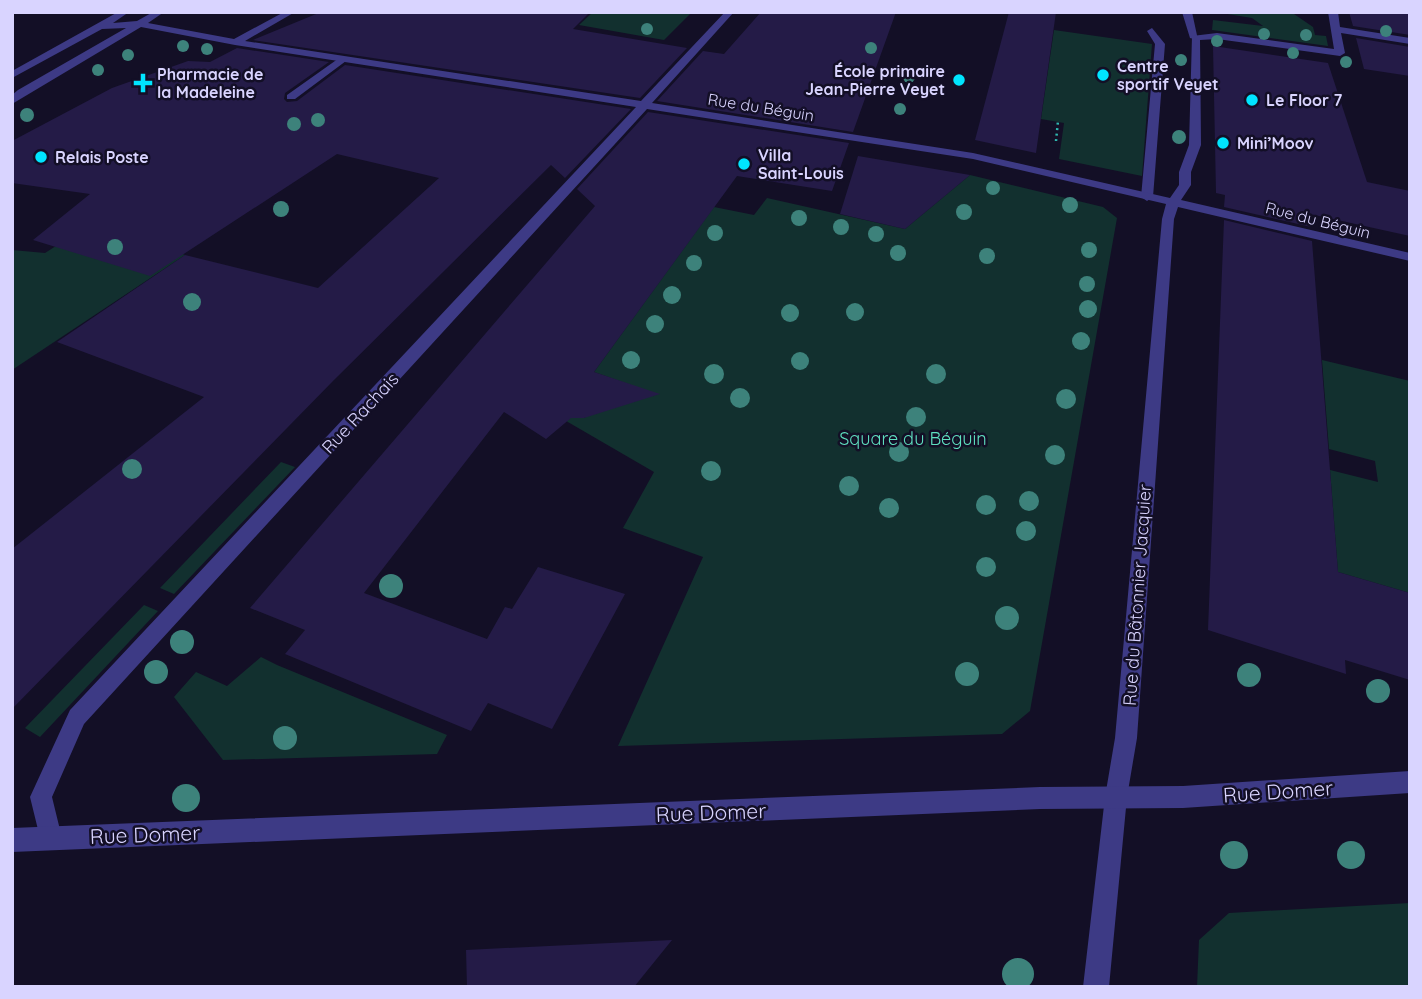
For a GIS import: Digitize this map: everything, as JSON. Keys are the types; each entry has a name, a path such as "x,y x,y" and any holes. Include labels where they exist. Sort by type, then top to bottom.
{"street":[{"path":"12,75 125,12"},
{"path":"12,101 17,91 160,12"},
{"path":"235,42 291,12"},
{"name":"Rue Rachais","path":"50,838 41,797 77,717 646,106 730,12"},
{"name":"Rue du Bâtonnier Jacquier","path":"1096,987 1116,797 1126,738 1168,219 1173,203 1185,185 1185,172 1195,145 1195,38 1187,12"},
{"path":"1195,38 1217,36 1340,53 1333,12"},
{"name":"Rue du Béguin","path":"101,26 140,24 342,59 973,156 1410,257"},
{"path":"1336,29 1410,41"},
{"path":"1147,197 1160,44 1152,32"},
{"path":"290,97 342,59"},
{"name":"Rue Domer","path":"12,840 1116,797 1183,797 1410,782"}],"green space":[{"path":"593,12 692,12 664,40 579,25"},
{"path":"1215,12 1294,14 1313,27 1315,35 1326,36 1328,46 1212,30 1213,20 1263,26 1252,18"},
{"path":"1054,30 1152,44 1142,176 1059,159 1064,123 1041,119"},
{"name":"Square du Béguin","path":"970,175 1103,207 1117,218 1030,711 1002,734 618,746 703,557 623,528 654,472 561,418 584,418 631,385 594,372 714,207 754,215 767,198 905,229"},
{"path":"98,219 185,255 12,370 12,250 45,253"},
{"path":"1322,360 1410,381 1410,593 1338,572 1330,470 1378,482 1375,461 1329,449"},
{"path":"281,462 295,467 174,594 160,588"},
{"path":"144,605 158,611 40,737 25,728"},
{"path":"261,657 447,735 437,754 223,760 174,697 196,672 227,686"},
{"path":"1410,903 1410,987 1197,987 1199,940 1229,913"}],"building":[{"path":"321,12 590,12 573,29 687,48 640,98 253,40"},
{"path":"761,12 896,12 853,132 657,101 703,51 724,54"},
{"path":"1009,12 1056,12 1036,153 975,140"},
{"path":"1349,12 1410,12 1410,35 1353,26"},
{"path":"1356,38 1410,47 1410,76 1364,69"},
{"path":"1213,46 1328,63 1367,182 1410,191 1410,236 1310,214 1311,227 1224,207 1225,195 1216,193"},
{"path":"237,48 329,62 285,93 284,99 287,102 297,101 345,65 631,109 565,178 551,165 333,381 12,709 12,549 204,397 57,342 185,255 318,288 439,178 337,154 150,276 33,240 90,194 12,183 12,141 112,88 188,61 210,62"},
{"path":"648,112 849,143 832,191 737,176 594,372 660,394 584,418 571,418 546,439 504,412 364,593 487,639 505,607 512,609 538,567 625,594 552,729 488,703 471,731 285,654 305,630 250,608 595,206 577,189"},
{"path":"858,156 970,175 905,229 840,214"},
{"path":"1224,220 1312,241 1338,572 1410,593 1410,680 1345,660 1346,674 1208,630"},
{"path":"672,940 634,987 467,987 466,950"}],"place":[{"name":"Centre sportif Veyet","path":"1103,75"},
{"name":"École primaire Jean-Pierre Veyet","path":"959,80"},
{"name":"Pharmacie de la Madeleine","path":"143,83"},
{"name":"Le Floor 7","path":"1252,100"},
{"name":"Mini’Moov","path":"1223,143"},
{"name":"Relais Poste","path":"41,157"},
{"name":"Villa Saint-Louis","path":"744,164"}]}
